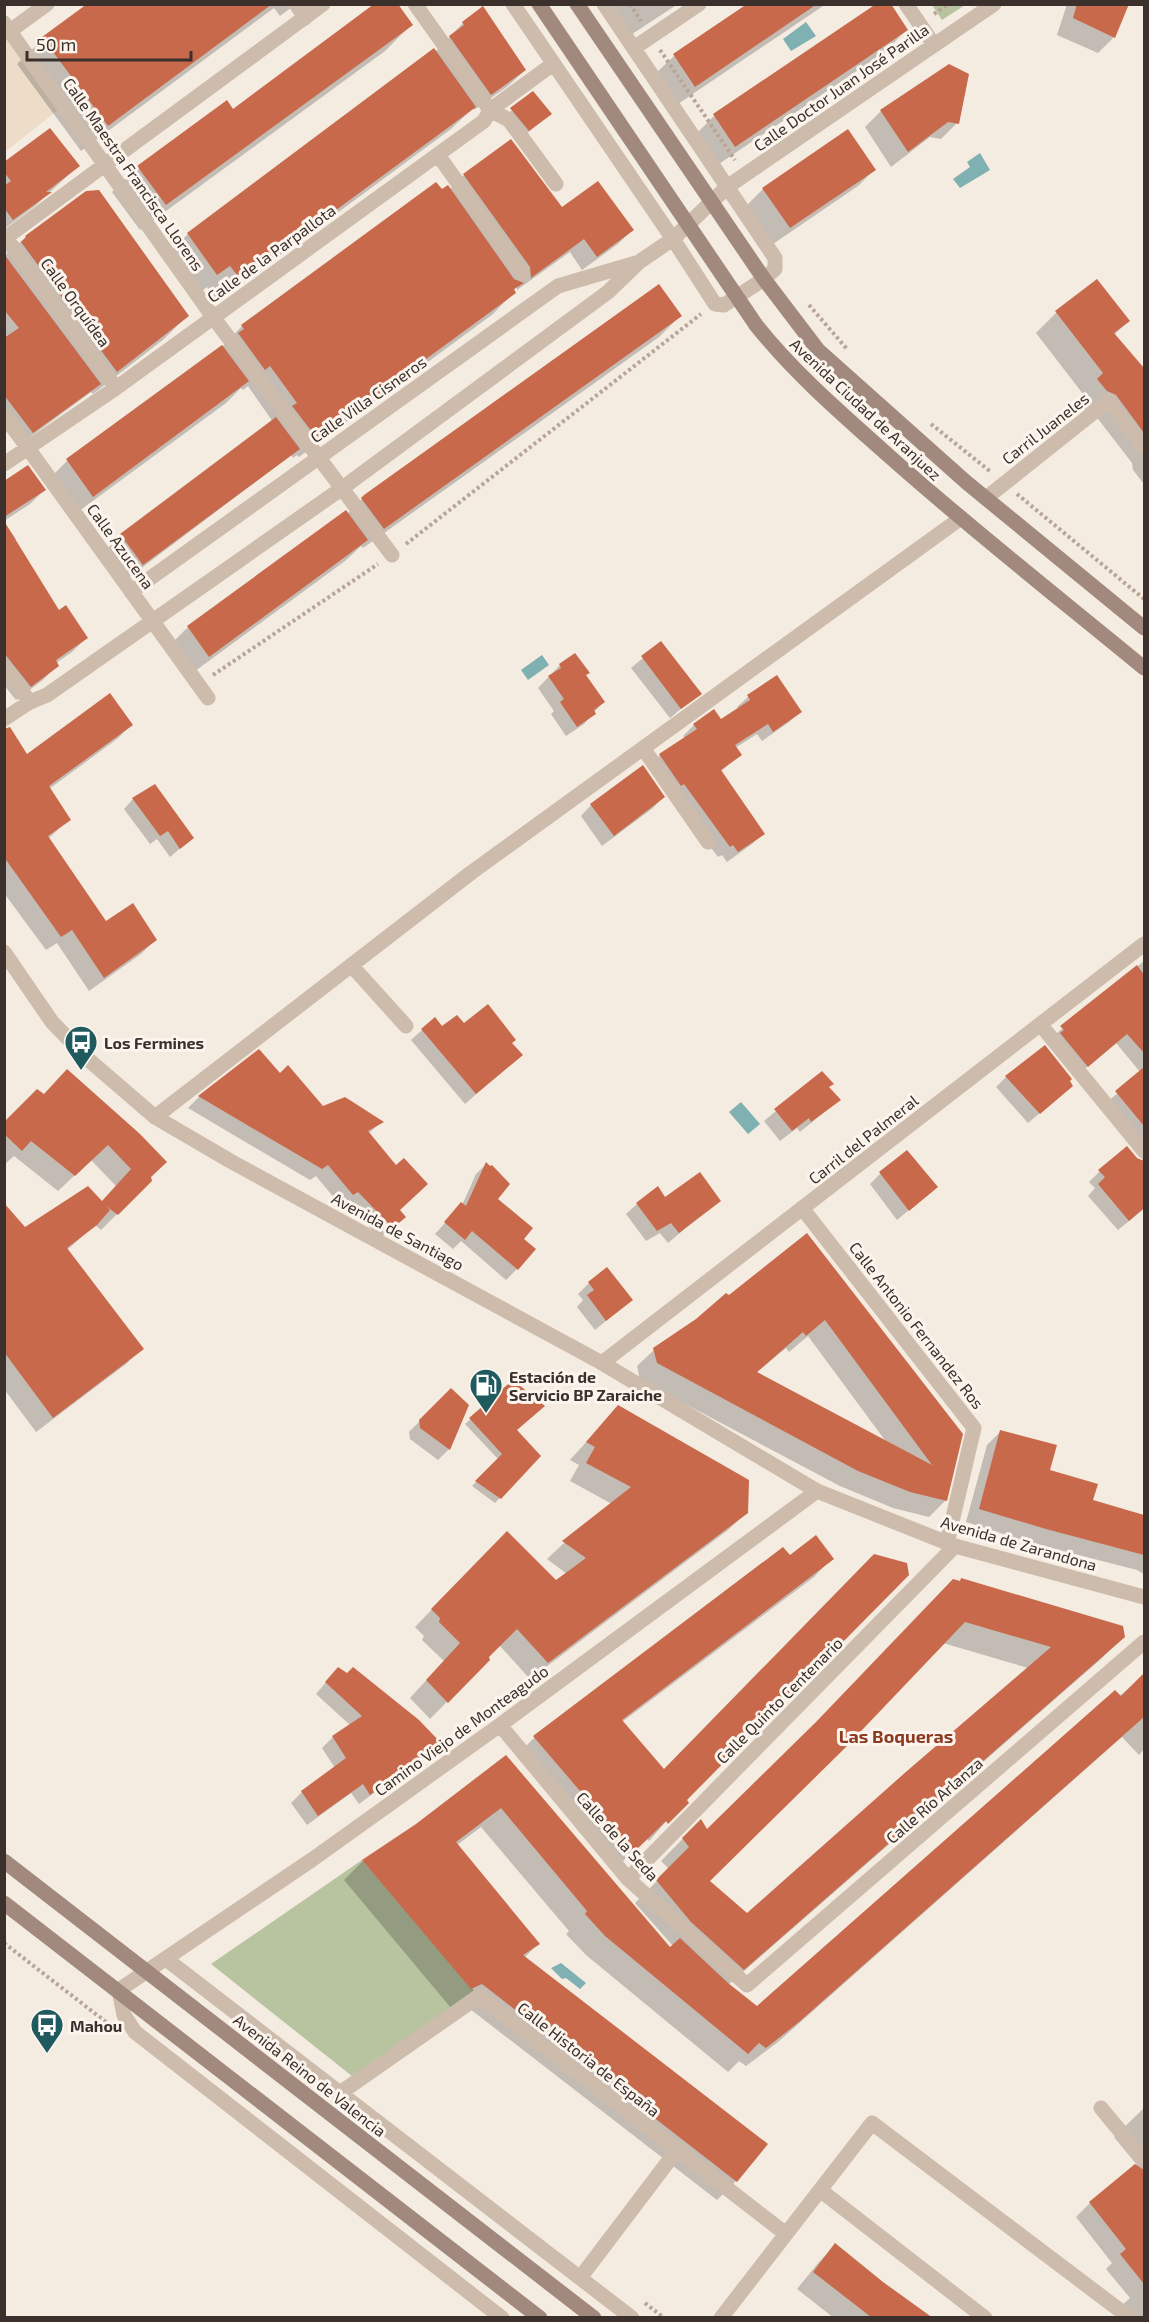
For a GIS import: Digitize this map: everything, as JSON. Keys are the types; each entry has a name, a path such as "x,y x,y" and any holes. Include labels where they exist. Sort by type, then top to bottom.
{"main road":[{"name":"Avenida Ciudad de Aranjuez","path":"539,4 756,325 777,351 824,398 961,518 1144,668"},
{"name":"Avenida Ciudad de Aranjuez","path":"577,4 764,279 818,350 986,498 1144,628"},
{"name":"Avenida Reino de Valencia","path":"4,1861 594,2318"},
{"path":"4,1903 540,2318"}],"street":[{"path":"7,27 47,4"},
{"path":"296,4 305,18"},
{"path":"5,237 323,4"},
{"path":"415,4 490,111 509,120 556,184"},
{"path":"513,4 715,304 724,305 764,279 775,268 775,258 604,4"},
{"path":"634,48 699,4"},
{"path":"906,4 934,45"},
{"name":"Calle Doctor Juan José Parilla","path":"711,202 727,187 994,4"},
{"name":"Calle Maestra Francisca Llorens","path":"7,27 213,317 392,555"},
{"name":"Calle de la Parpallota","path":"4,464 116,388 484,122 490,111 553,64"},
{"path":"438,155 522,273"},
{"name":"Calle Villa Cisneros","path":"4,719 30,702 47,695 341,489 608,292 639,262 673,239 711,202"},
{"name":"Calle Orquídea","path":"5,237 116,388"},
{"name":"Calle Villa Cisneros","path":"131,592 558,286 639,262"},
{"name":"Carril Juaneles","path":"986,498 1108,401 1144,448"},
{"name":"Calle Azucena","path":"4,416 208,698"},
{"path":"155,1117 472,872 961,518"},
{"path":"4,668 30,702"},
{"path":"643,748 708,842"},
{"name":"Avenida de Santiago","path":"4,951 52,1022 90,1061 155,1117 232,1162 603,1363 818,1491"},
{"name":"Carril del Palmeral","path":"603,1363 1040,1024 1142,951"},
{"path":"351,965 406,1026"},
{"path":"1040,1024 1144,1151"},
{"name":"Calle Antonio Fernandez Ros","path":"802,1208 974,1428 951,1545"},
{"name":"Avenida de Zarandona","path":"818,1491 951,1545 1144,1598"},
{"name":"Camino Viejo de Monteagudo","path":"119,1990 313,1859 500,1725 818,1491"},
{"name":"Calle Quinto Centenario","path":"628,1879 951,1545"},
{"name":"Calle Río Arlanza","path":"747,1985 1144,1642"},
{"name":"Calle de la Seda","path":"500,1725 628,1879 747,1985"},
{"path":"166,1959 632,2318"},
{"path":"119,1990 124,2015 135,2032 502,2318"},
{"name":"Calle Historia de España","path":"340,2093 479,1996 786,2234"},
{"path":"1101,2108 1144,2160"},
{"path":"720,2318 873,2123 1130,2318"},
{"path":"580,2278 677,2150"},
{"path":"820,2190 985,2318"}],"path":[{"path":"804,298 849,351"},
{"path":"198,685 392,555 715,304"},
{"path":"929,422 1144,599"},
{"path":"4,1943 111,2025"}],"green space":[{"path":"932,5 965,5 942,20"},
{"path":"362,1860 479,1996 357,2080 211,1964"}],"shaded area":[{"path":"4,23 63,106 5,152 4,152"}],"water":[{"path":"806,22 816,36 791,51 783,39"},
{"path":"980,153 990,170 960,188 953,179 970,167 967,162"},
{"path":"542,655 549,665 528,680 521,670"},
{"path":"741,1102 760,1124 748,1134 729,1112"},
{"path":"561,1963 586,1983 580,1989 566,1978 562,1979 551,1968"}],"building":[{"path":"87,4 272,4 108,126 42,37"},
{"path":"374,4 398,4 413,25 166,205 137,166 227,100 233,109"},
{"path":"747,4 817,4 695,87 673,54"},
{"path":"876,4 891,4 908,30 735,147 713,114"},
{"path":"1077,4 1129,4 1115,38 1073,18"},
{"path":"483,6 526,70 491,95 449,36 464,25 462,22"},
{"path":"434,48 476,107 241,280 230,266 217,275 187,233"},
{"path":"949,64 969,74 959,124 948,122 908,152 880,110"},
{"path":"533,91 552,114 529,131 510,108"},
{"path":"50,128 80,166 46,192 52,192 13,220 4,208 4,186 11,181 4,172 4,162"},
{"path":"848,129 876,170 790,228 762,188"},
{"path":"511,139 562,207 598,181 634,230 597,257 584,239 531,278 530,267 463,174"},
{"path":"436,182 442,189 448,185 514,279 524,283 514,289 516,293 321,436 320,434 316,437 292,406 297,403 270,366 265,370 238,333 244,329 241,325"},
{"path":"99,190 189,316 117,372 21,242 25,236 86,191"},
{"path":"4,254 101,384 33,433 4,395 4,338 19,328 4,310"},
{"path":"1097,279 1130,321 1114,333 1144,368 1144,433 1116,395 1107,391 1097,379 1103,373 1055,311"},
{"path":"659,284 682,316 384,529 361,498 364,495"},
{"path":"222,345 249,381 93,497 66,459"},
{"path":"276,417 300,449 143,565 120,534"},
{"path":"28,465 46,490 4,517 4,481"},
{"path":"346,510 368,540 209,657 187,626"},
{"path":"4,521 59,610 66,605 88,638 56,660 59,666 31,687 4,653"},
{"path":"661,641 702,694 681,709 641,656"},
{"path":"575,653 590,673 586,675 605,702 594,710 596,714 577,727 560,702 564,699 548,676 561,668 559,664"},
{"path":"777,675 802,712 773,732 768,724 735,745 742,755 721,770 765,834 738,852 733,845 730,847 684,784 681,786 659,754 697,729 693,724 714,709 721,719 750,700 747,695"},
{"path":"110,693 133,725 49,786 71,820 48,836 106,921 133,903 157,940 104,978 72,930 61,937 4,857 4,729 10,727 27,754"},
{"path":"643,765 665,797 614,836 590,804"},
{"path":"155,784 194,838 180,849 168,831 160,836 132,798"},
{"path":"1137,965 1144,975 1144,1053 1127,1034 1088,1067 1060,1033 1064,1030 1060,1026"},
{"path":"488,1004 516,1040 512,1043 523,1055 476,1094 421,1029 435,1017 442,1026 457,1015 464,1023"},
{"path":"1045,1045 1072,1079 1070,1081 1073,1086 1040,1114 1005,1076"},
{"path":"259,1049 280,1073 288,1065 323,1106 345,1097 384,1122 368,1131 396,1165 404,1158 428,1184 400,1210 406,1217 393,1228 358,1192 353,1195 328,1165 322,1169 198,1096"},
{"path":"1144,1067 1144,1126 1115,1091"},
{"path":"67,1069 140,1134 167,1162 151,1177 152,1181 118,1215 106,1206 110,1210 97,1225 67,1248 144,1349 53,1418 4,1352 4,1203 25,1227 88,1186 102,1201 131,1169 108,1145 75,1176 31,1141 22,1151 4,1134 4,1122 37,1089 44,1094"},
{"path":"822,1071 834,1084 829,1087 841,1100 811,1122 809,1118 792,1131 774,1109"},
{"path":"1127,1146 1137,1158 1144,1161 1144,1208 1129,1221 1098,1184 1105,1177 1098,1170"},
{"path":"907,1150 938,1187 909,1211 879,1172"},
{"path":"486,1162 492,1165 510,1184 498,1199 533,1228 524,1239 536,1249 518,1270 472,1231 465,1240 444,1222 461,1202 466,1206"},
{"path":"700,1172 721,1201 679,1233 671,1223 657,1231 636,1203 658,1186 665,1197"},
{"path":"807,1233 963,1434 947,1501 910,1492 858,1471 657,1363 653,1348 696,1319 726,1293 729,1295","holes":["825,1320 932,1465 757,1372 803,1332 806,1336"]},
{"path":"607,1267 633,1300 606,1321 587,1295 594,1290 588,1282"},
{"path":"513,1380 545,1406 517,1430 541,1456 501,1499 475,1481 502,1454 469,1418"},
{"path":"451,1388 469,1405 450,1450 420,1428 419,1420"},
{"path":"618,1405 749,1480 748,1513 548,1663 517,1629 448,1703 426,1680 460,1643 439,1622 440,1618 431,1609 507,1531 556,1580 586,1558 562,1541 631,1487 586,1463 595,1447 586,1442"},
{"path":"1000,1430 1057,1445 1050,1470 1098,1484 1093,1500 1144,1515 1144,1555 979,1509"},
{"path":"816,1535 834,1559 622,1720 664,1769 874,1554 907,1563 909,1575 687,1800 689,1803 668,1824 666,1821 633,1853 533,1736 783,1547 790,1555"},
{"path":"961,1578 1123,1626 1125,1637 744,1970 691,1922 656,1880 689,1847 682,1838 701,1819 707,1829 816,1722 953,1579 960,1581","holes":["965,1622 1051,1647 747,1913 710,1881 844,1749"]},
{"path":"338,1667 347,1673 353,1667 419,1720 441,1743 370,1795 363,1784 318,1816 301,1791 346,1758 332,1736 362,1716 325,1682"},
{"path":"1144,1673 1144,1717 799,2022 766,2048 759,2043 748,2054 605,1936 501,1808 456,1842 540,1944 523,1955 768,2144 737,2182 482,1984 471,1989 362,1860 416,1824 506,1755 670,1947 680,1938 728,1983 757,2006 1115,1690 1121,1696"},
{"path":"1135,2164 1144,2170 1144,2284 1120,2254 1126,2249 1089,2202"},
{"path":"835,2243 933,2318 872,2318 813,2272"}],"place":[{"name":"Los Fermines","path":"81,1071"},
{"name":"Estación de Servicio BP Zaraiche","path":"486,1414"},
{"name":"Mahou","path":"47,2054"}],"district":[{"name":"Las Boqueras","path":"896,1736"}]}
